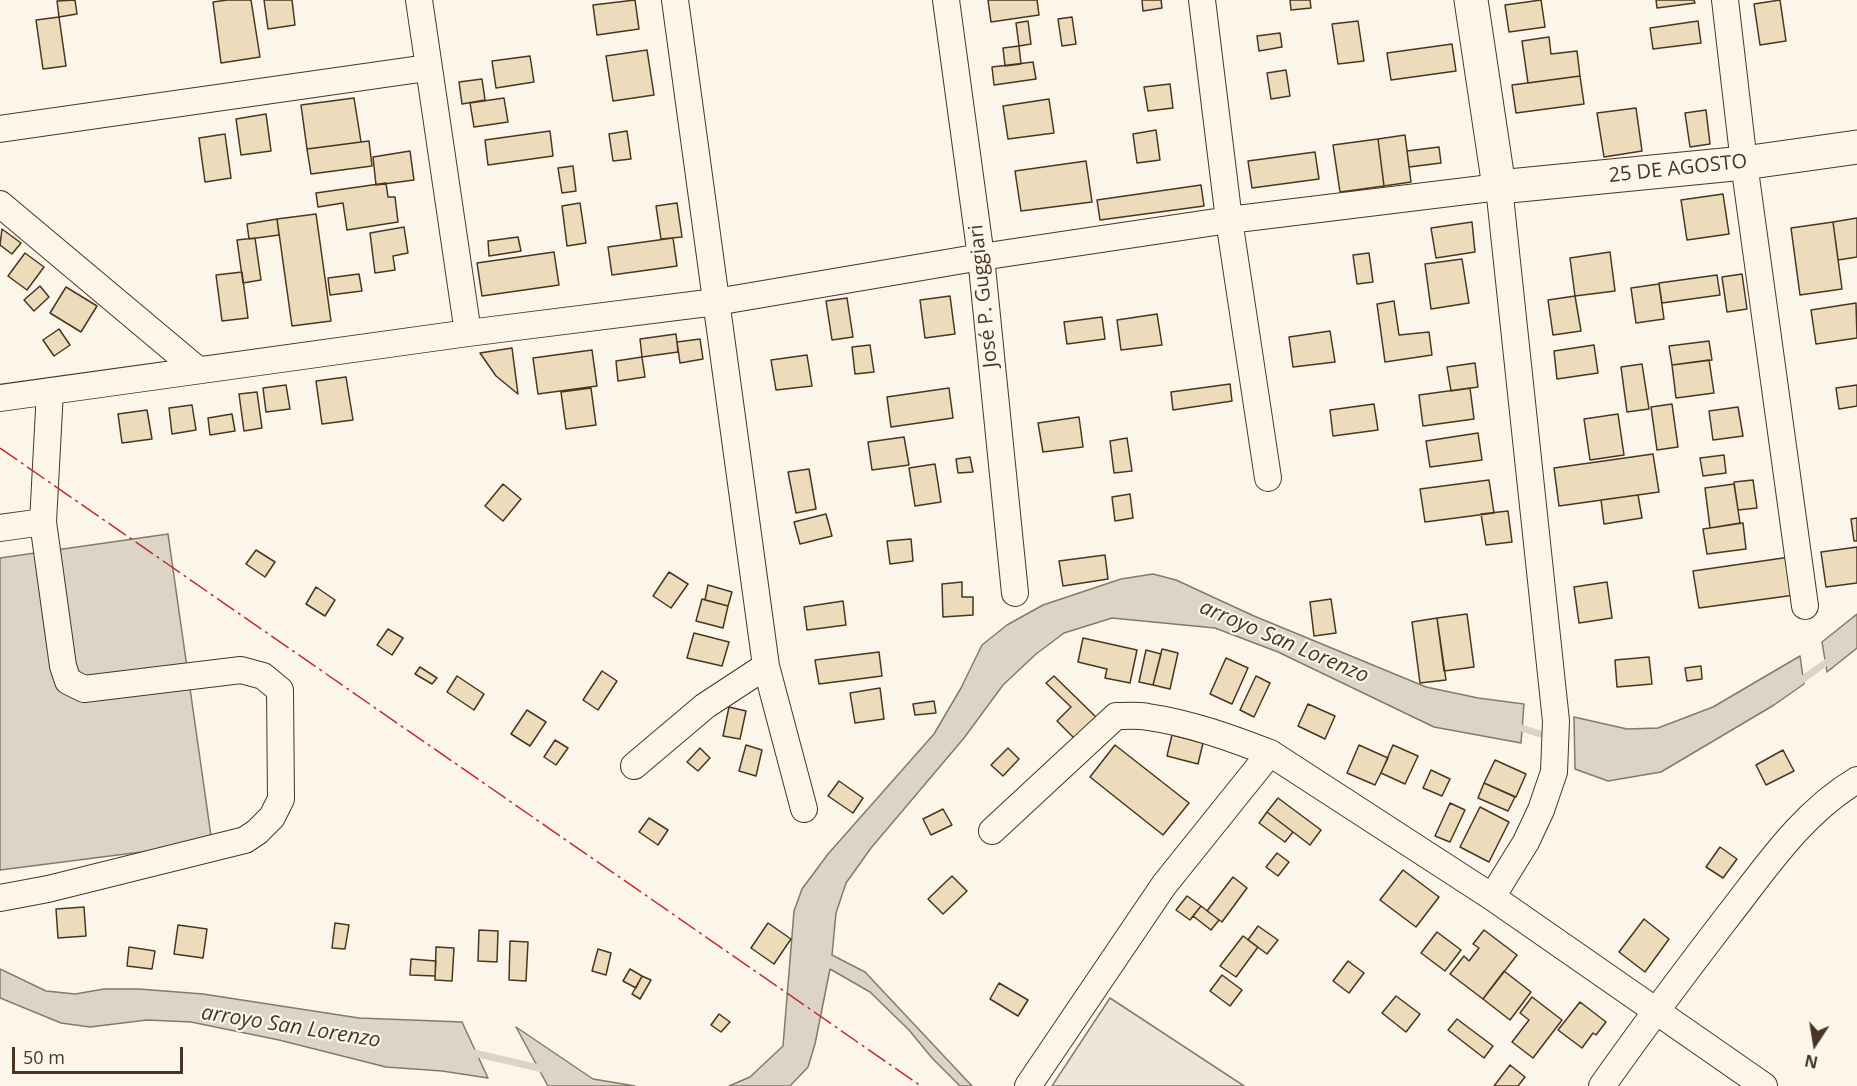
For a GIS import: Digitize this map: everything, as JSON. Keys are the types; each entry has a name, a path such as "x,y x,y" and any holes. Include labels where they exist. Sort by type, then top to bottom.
{"main road":[{"path":"1471,0 1499,187"},
{"name":"25 DE AGOSTO","path":"1499,187 1744,163 1857,147"}],"street":[{"path":"418,0 468,333"},
{"path":"675,0 766,666 804,809"},
{"name":"José P. Guggiari","path":"946,0 981,256 1015,593"},
{"path":"1202,0 1229,220 1268,478"},
{"path":"1725,0 1744,163 1805,606"},
{"path":"0,129 427,68"},
{"path":"0,398 468,333 716,302 981,256 1229,220 1499,187 1556,721 1554,772 1541,810 1526,842 1492,897"},
{"path":"0,204 198,370"},
{"path":"0,898 48,889 245,840 272,817 281,799 280,690 263,676 241,670 84,689 68,681 63,666 43,522 50,391"},
{"path":"0,528 43,522"},
{"path":"634,766 705,706 766,666"},
{"path":"992,831 1116,716 1147,717 1193,727 1235,740 1269,753 1492,897 1764,1086"},
{"path":"1028,1086 1164,885 1269,753"},
{"path":"1602,1086 1656,1010 1792,833 1837,792 1857,780"}],"shaded area":[{"path":"1110,998 1244,1086 1052,1086"}],"water":[{"path":"168,534 212,843 0,870 0,558"},
{"path":"1153,574 1176,580 1254,616 1426,687 1478,698 1524,704 1521,743 1434,727 1278,652 1215,628 1112,618 1064,633 1036,654 1003,685 964,738 871,848 846,883 836,913 832,955 865,972 972,1086 960,1086 932,1058 909,1030 870,992 830,969 808,1067 790,1086 729,1086 750,1077 783,1046 794,911 802,889 828,854 934,734 961,688 982,645 1007,625 1043,605 1121,579"},
{"path":"1857,614 1857,648 1827,672 1822,642"},
{"path":"1800,656 1804,684 1774,705 1661,772 1608,781 1575,769 1574,717 1627,729 1658,728 1713,707"},
{"path":"0,969 46,991 75,994 104,989 139,989 203,994 359,1018 462,1022 488,1078 442,1071 386,1067 279,1040 191,1022 147,1020 90,1027 61,1023 0,998"},
{"path":"516,1027 593,1079 635,1086 548,1086"}],"building":[{"path":"75,0 77,14 59,17 57,1"},
{"path":"251,0 260,57 221,63 213,2"},
{"path":"264,0 292,0 295,25 268,29"},
{"path":"635,0 639,29 597,35 593,5"},
{"path":"988,0 1037,0 1039,15 991,22"},
{"path":"1142,0 1161,0 1162,8 1143,11"},
{"path":"1290,0 1310,0 1311,8 1291,10"},
{"path":"1541,0 1545,27 1509,32 1505,5"},
{"path":"1656,0 1694,0 1695,3 1657,8"},
{"path":"1780,0 1786,41 1760,45 1754,4"},
{"path":"59,17 66,66 43,69 36,20"},
{"path":"1072,17 1076,44 1062,46 1058,19"},
{"path":"1028,21 1031,44 1019,46 1016,23"},
{"path":"1358,21 1364,61 1338,64 1332,24"},
{"path":"1698,21 1701,43 1653,49 1650,28"},
{"path":"1280,33 1282,47 1259,51 1257,36"},
{"path":"1549,37 1551,54 1577,51 1580,76 1528,83 1522,41"},
{"path":"1452,44 1456,71 1391,80 1387,53"},
{"path":"1019,46 1021,64 1005,66 1003,48"},
{"path":"647,50 654,95 613,101 606,56"},
{"path":"530,56 534,82 496,88 492,61"},
{"path":"1033,62 1036,79 994,85 992,67"},
{"path":"1286,70 1290,96 1271,99 1267,73"},
{"path":"1580,76 1584,104 1516,113 1512,85"},
{"path":"482,79 485,100 462,104 459,82"},
{"path":"1170,84 1173,108 1148,111 1144,87"},
{"path":"354,98 361,142 307,149 301,105"},
{"path":"504,98 508,122 474,127 470,103"},
{"path":"1049,99 1054,133 1008,139 1003,106"},
{"path":"1636,108 1642,151 1604,157 1597,113"},
{"path":"1706,110 1710,144 1690,147 1685,113"},
{"path":"266,114 271,151 241,155 236,119"},
{"path":"1156,130 1160,160 1137,163 1133,134"},
{"path":"550,131 553,156 488,165 485,140"},
{"path":"627,131 631,159 613,161 609,134"},
{"path":"225,134 231,178 205,182 199,138"},
{"path":"1405,135 1411,182 1384,186 1378,139"},
{"path":"1378,139 1384,186 1340,192 1333,145"},
{"path":"369,141 372,166 311,174 307,149"},
{"path":"1439,147 1441,163 1409,167 1407,151"},
{"path":"410,151 414,180 376,185 373,157"},
{"path":"1315,152 1319,179 1252,188 1248,161"},
{"path":"1086,161 1092,202 1021,211 1015,171"},
{"path":"573,166 576,191 562,193 558,168"},
{"path":"386,183 388,197 395,197 398,222 347,230 343,203 318,207 316,193"},
{"path":"1201,185 1204,206 1100,220 1097,200"},
{"path":"1723,194 1729,234 1687,240 1681,200"},
{"path":"580,203 586,243 567,246 562,206"},
{"path":"677,203 682,237 661,239 656,206"},
{"path":"316,214 331,321 292,326 277,219"},
{"path":"1857,218 1857,257 1838,260 1833,222"},
{"path":"277,219 279,235 249,239 247,224"},
{"path":"1472,222 1475,252 1436,258 1431,228"},
{"path":"1833,222 1842,289 1800,295 1791,228"},
{"path":"404,227 408,253 393,256 395,270 375,273 370,233"},
{"path":"2,229 21,243 12,254 0,245"},
{"path":"518,237 521,251 489,256 488,241"},
{"path":"255,238 261,280 243,283 237,240"},
{"path":"673,238 677,266 612,275 608,247"},
{"path":"554,252 559,285 482,296 477,263"},
{"path":"1610,252 1615,291 1575,296 1570,258"},
{"path":"25,253 44,267 27,290 8,276"},
{"path":"1369,253 1373,282 1357,284 1353,255"},
{"path":"1462,259 1469,303 1431,309 1425,264"},
{"path":"242,272 248,318 222,321 216,275"},
{"path":"359,274 362,291 330,295 328,278"},
{"path":"1742,274 1747,309 1727,312 1722,277"},
{"path":"1717,275 1720,295 1662,303 1659,283"},
{"path":"1659,284 1664,319 1636,323 1631,288"},
{"path":"40,286 49,297 34,311 24,300"},
{"path":"66,287 97,306 81,332 50,313"},
{"path":"950,296 955,334 925,338 920,300"},
{"path":"1575,296 1581,331 1553,335 1548,300"},
{"path":"847,298 853,337 832,340 826,301"},
{"path":"1394,301 1399,335 1429,332 1432,355 1385,362 1377,304"},
{"path":"1856,303 1857,338 1816,344 1811,310"},
{"path":"1157,314 1162,345 1121,350 1117,320"},
{"path":"1102,317 1105,339 1067,344 1064,322"},
{"path":"59,329 70,345 54,356 43,340"},
{"path":"1330,331 1335,362 1293,367 1289,337"},
{"path":"676,334 678,352 642,357 640,339"},
{"path":"700,339 703,359 680,363 677,342"},
{"path":"1709,341 1712,360 1672,365 1669,346"},
{"path":"870,345 874,372 855,374 852,347"},
{"path":"1594,345 1598,373 1557,379 1554,351"},
{"path":"512,348 518,394 496,376 480,353"},
{"path":"592,350 597,386 538,394 533,358"},
{"path":"807,355 812,386 776,390 771,360"},
{"path":"642,357 645,377 618,381 616,361"},
{"path":"1709,360 1714,393 1676,398 1672,365"},
{"path":"1475,363 1478,387 1451,391 1447,367"},
{"path":"1642,364 1649,409 1627,412 1621,367"},
{"path":"346,377 353,420 322,424 316,381"},
{"path":"1230,384 1232,401 1173,410 1171,392"},
{"path":"286,385 290,409 266,412 263,388"},
{"path":"1857,385 1857,406 1839,409 1836,388"},
{"path":"591,388 596,425 566,429 561,392"},
{"path":"949,388 953,418 891,427 887,397"},
{"path":"1470,388 1474,419 1423,426 1419,395"},
{"path":"257,392 262,428 244,431 239,394"},
{"path":"1374,404 1378,430 1333,436 1330,410"},
{"path":"1672,404 1678,447 1657,450 1651,407"},
{"path":"192,405 196,430 172,434 169,408"},
{"path":"1738,407 1743,436 1713,440 1709,411"},
{"path":"147,410 152,439 122,443 118,414"},
{"path":"232,414 235,431 210,435 208,418"},
{"path":"1618,414 1624,455 1590,460 1584,419"},
{"path":"1079,417 1083,447 1043,452 1038,423"},
{"path":"1478,433 1482,460 1430,467 1426,441"},
{"path":"904,437 909,465 872,470 868,442"},
{"path":"1127,438 1132,471 1114,473 1110,441"},
{"path":"1653,454 1659,492 1559,506 1554,468"},
{"path":"1724,455 1726,473 1703,476 1700,458"},
{"path":"970,457 973,472 958,473 956,459"},
{"path":"935,464 941,502 915,506 909,468"},
{"path":"809,469 816,509 796,513 788,472"},
{"path":"1489,480 1494,513 1425,522 1420,489"},
{"path":"1753,480 1757,508 1738,510 1734,482"},
{"path":"503,484 521,499 503,521 485,506"},
{"path":"1734,484 1740,523 1710,528 1705,488"},
{"path":"1130,494 1133,518 1115,521 1112,497"},
{"path":"1638,495 1642,518 1604,524 1601,500"},
{"path":"1508,511 1512,542 1486,545 1481,514"},
{"path":"826,514 832,536 800,544 794,522"},
{"path":"1857,518 1857,541 1854,541 1851,519"},
{"path":"1743,523 1746,549 1707,554 1703,529"},
{"path":"911,539 913,561 890,564 887,541"},
{"path":"1857,547 1857,583 1826,587 1821,552"},
{"path":"256,550 275,562 265,577 246,564"},
{"path":"1105,555 1108,579 1063,586 1059,561"},
{"path":"1790,557 1795,595 1699,608 1693,571"},
{"path":"669,572 688,584 671,608 653,596"},
{"path":"962,582 962,597 973,597 973,615 943,617 942,584"},
{"path":"1607,582 1612,618 1579,623 1574,587"},
{"path":"708,585 732,592 728,606 705,600"},
{"path":"316,587 335,600 325,616 306,604"},
{"path":"702,599 728,606 723,628 696,621"},
{"path":"1331,599 1336,633 1314,636 1310,602"},
{"path":"843,601 846,625 807,630 804,607"},
{"path":"1467,614 1474,667 1444,671 1437,618"},
{"path":"1437,618 1446,680 1420,683 1412,622"},
{"path":"388,629 403,638 392,655 377,645"},
{"path":"694,633 729,642 722,666 687,658"},
{"path":"1083,638 1137,650 1130,683 1105,678 1107,669 1078,662"},
{"path":"1162,649 1178,653 1170,689 1153,685"},
{"path":"1146,650 1161,654 1153,685 1139,682"},
{"path":"879,652 882,676 819,684 815,660"},
{"path":"1649,657 1652,684 1617,687 1615,660"},
{"path":"1226,658 1248,668 1232,704 1210,694"},
{"path":"1701,666 1702,679 1687,681 1685,668"},
{"path":"420,667 437,678 432,684 415,674"},
{"path":"602,671 617,681 598,710 583,700"},
{"path":"457,676 484,694 474,710 447,692"},
{"path":"1054,676 1098,719 1076,740 1057,721 1071,707 1046,683"},
{"path":"1256,676 1270,683 1254,717 1240,710"},
{"path":"880,688 884,719 855,723 850,693"},
{"path":"934,701 936,713 915,715 913,704"},
{"path":"1308,704 1335,716 1325,739 1298,726"},
{"path":"729,707 746,711 740,739 723,736"},
{"path":"527,710 546,722 530,746 511,734"},
{"path":"1172,735 1203,743 1198,764 1167,756"},
{"path":"555,740 568,748 556,765 544,757"},
{"path":"746,745 762,750 756,776 739,771"},
{"path":"1115,745 1189,803 1163,835 1090,777"},
{"path":"1359,745 1388,758 1375,785 1347,773"},
{"path":"1393,745 1418,756 1405,784 1381,773"},
{"path":"700,748 710,758 698,771 687,762"},
{"path":"1008,748 1019,759 1003,776 991,765"},
{"path":"1783,750 1794,771 1766,785 1756,765"},
{"path":"1495,760 1526,774 1516,797 1484,783"},
{"path":"1431,770 1450,779 1442,796 1423,788"},
{"path":"839,781 863,798 853,813 828,796"},
{"path":"1484,783 1515,797 1508,811 1478,798"},
{"path":"1278,798 1321,830 1310,845 1267,812"},
{"path":"1450,803 1465,810 1450,842 1435,836"},
{"path":"1480,807 1509,822 1489,862 1460,847"},
{"path":"943,809 952,825 931,835 923,819"},
{"path":"1267,812 1293,832 1285,842 1259,823"},
{"path":"649,818 668,830 658,845 639,832"},
{"path":"1720,847 1737,859 1723,878 1706,867"},
{"path":"1277,853 1289,862 1278,876 1266,867"},
{"path":"1403,870 1439,897 1416,927 1380,900"},
{"path":"952,876 967,891 943,914 928,899"},
{"path":"1233,877 1247,888 1222,922 1207,911"},
{"path":"1187,896 1201,906 1190,920 1176,910"},
{"path":"1201,906 1219,920 1211,930 1193,916"},
{"path":"84,907 86,936 58,938 56,909"},
{"path":"1644,919 1669,939 1645,972 1619,952"},
{"path":"335,923 349,925 345,949 332,948"},
{"path":"768,923 791,939 774,964 751,948"},
{"path":"178,925 207,929 203,958 174,954"},
{"path":"1258,926 1278,940 1267,954 1248,940"},
{"path":"479,930 498,931 497,962 478,961"},
{"path":"1484,930 1517,955 1483,999 1450,974 1464,956 1469,961 1479,948 1473,944"},
{"path":"1437,932 1461,950 1445,971 1421,953"},
{"path":"1243,936 1258,947 1236,977 1220,966"},
{"path":"510,941 528,942 526,981 509,980"},
{"path":"129,947 155,951 152,969 127,966"},
{"path":"436,947 454,948 452,981 435,980"},
{"path":"598,949 611,953 606,975 592,971"},
{"path":"411,959 436,961 435,976 410,975"},
{"path":"1348,961 1364,973 1349,993 1333,981"},
{"path":"630,969 642,976 636,988 623,981"},
{"path":"1504,971 1531,992 1510,1020 1483,999"},
{"path":"1222,975 1242,990 1230,1006 1210,991"},
{"path":"642,976 651,980 640,999 632,994"},
{"path":"999,983 1028,1000 1018,1016 990,999"},
{"path":"1396,996 1420,1014 1406,1032 1382,1013"},
{"path":"1532,997 1562,1020 1533,1058 1512,1042 1529,1020 1520,1013"},
{"path":"1580,1002 1606,1022 1596,1035 1593,1033 1582,1048 1558,1030"},
{"path":"719,1014 730,1022 721,1032 711,1025"},
{"path":"1457,1019 1493,1046 1484,1058 1448,1030"},
{"path":"1510,1065 1525,1077 1518,1086 1494,1086"}],"waterway":[{"name":"arroyo San Lorenzo","path":"1796,684 1831,659"},
{"name":"arroyo San Lorenzo","path":"1515,726 1550,737"},
{"name":"arroyo San Lorenzo","path":"470,1052 547,1070"}],"power":[{"path":"0,448 921,1086"}]}
